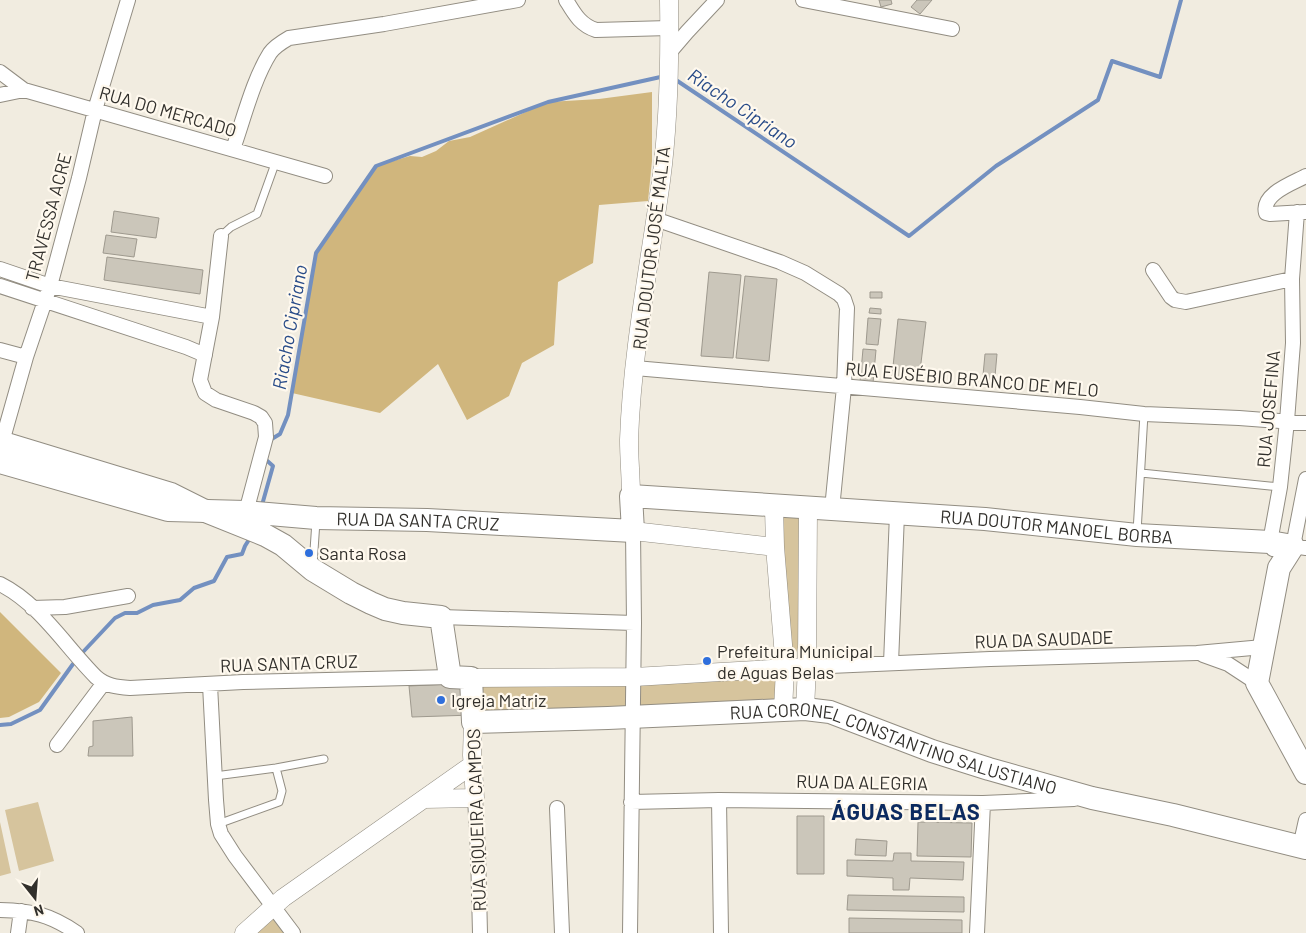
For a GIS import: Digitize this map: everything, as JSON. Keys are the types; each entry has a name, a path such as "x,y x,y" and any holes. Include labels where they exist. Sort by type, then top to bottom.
{"main road":[{"name":"RUA DA SANTA CRUZ","path":"0,449 144,504 168,510 246,512 316,518 427,520 632,531"},
{"name":"RUA DOUTOR MANOEL BORBA","path":"631,496 985,520 1137,534 1270,542 1300,547"},
{"path":"631,496 632,531"},
{"path":"203,510 266,535 313,570 351,594 384,609 441,617"},
{"path":"1300,547 1279,568 1257,683 1306,773"},
{"name":"RUA SIQUEIRA CAMPOS","path":"441,617 473,722"},
{"name":"RUA CORONEL CONSTANTINO SALUSTIANO","path":"473,722 794,710 830,712 942,754 1092,798 1173,815 1303,848"}],"street":[{"name":"TRAVESSA ACRE","path":"0,449 26,357 50,286 95,110 128,0"},
{"path":"234,149 263,67 271,51 280,42 288,38 384,24 518,0"},
{"path":"566,0 580,22 596,30 669,28"},
{"name":"RUA DOUTOR JOSÉ MALTA","path":"631,496 629,440 635,368 654,219 661,180 667,117 669,0"},
{"path":"669,53 717,0"},
{"path":"803,0 952,29"},
{"path":"0,72 24,90"},
{"name":"RUA DO MERCADO","path":"0,95 24,90 325,176"},
{"path":"1302,212 1268,214 1265,205 1272,196 1306,176"},
{"name":"RUA JOSEFINA","path":"1270,542 1280,488 1293,343 1299,303 1292,279 1302,212"},
{"path":"654,219 780,262 805,273 839,294 845,303 847,314 844,387 832,509"},
{"path":"221,236 212,317 201,373 201,384 205,393 216,400 254,413 261,417 265,423 267,429 266,437 246,512"},
{"path":"0,269 50,286 212,317"},
{"path":"1153,270 1171,297 1175,300 1186,302 1292,279"},
{"path":"0,286 206,355"},
{"path":"0,350 26,357"},
{"name":"RUA EUSÉBIO BRANCO DE MELO","path":"635,368 1144,414 1306,423"},
{"path":"1280,488 1305,486 1300,547"},
{"path":"774,507 774,547 785,669 794,710"},
{"path":"794,710 807,667 808,508"},
{"path":"891,663 897,514"},
{"path":"630,933 634,677 632,531 774,547"},
{"path":"1270,542 1279,568"},
{"path":"0,584 18,595 32,608 103,684 57,744"},
{"path":"32,608 65,606 128,596"},
{"path":"441,617 634,623"},
{"name":"RUA DA SAUDADE","path":"807,667 1197,653 1263,647"},
{"name":"RUA DA SAUDADE","path":"1197,653 1228,664 1257,683"},
{"path":"460,678 634,677 807,667"},
{"name":"RUA SANTA CRUZ","path":"103,684 130,688 243,682 460,678"},
{"path":"210,685 218,824 227,846 293,933"},
{"name":"RUA SIQUEIRA CAMPOS","path":"473,722 472,764 478,852 480,933"},
{"path":"244,933 273,906 472,764"},
{"path":"424,799 475,798"},
{"name":"RUA DA ALEGRIA","path":"631,802 719,800 984,803 1092,798"},
{"path":"719,800 722,933"},
{"path":"977,933 984,803"},
{"path":"556,808 562,933"},
{"path":"1303,848 1306,820"},
{"path":"0,910 44,915 77,933"},
{"path":"18,933 21,911"}],"lane":[{"path":"221,236 231,227 257,214 276,162"},
{"path":"1137,534 1144,414"},
{"path":"1141,474 1280,488"},
{"path":"313,570 316,518"},
{"path":"215,776 324,759"},
{"path":"218,824 279,802 282,791 276,768"}],"shaded area":[{"path":"652,92 652,161 648,201 599,205 593,263 558,282 554,345 522,363 509,396 467,420 438,364 380,413 292,393 316,253 376,166 410,156 422,157 436,151 449,141 470,137 548,102 599,99"},
{"path":"778,510 804,513 804,632 795,655 784,631"},
{"path":"0,612 61,673 39,702 9,717 0,718"},
{"path":"782,672 780,707 634,716 637,680"},
{"path":"474,681 631,681 630,714 476,719"},
{"path":"38,802 54,861 19,871 5,810"},
{"path":"0,822 11,873 0,876"},
{"path":"272,910 289,933 249,933"}],"building":[{"path":"879,0 891,0 892,4 881,7"},
{"path":"917,0 932,0 920,14 911,7"},
{"path":"114,211 159,218 156,238 111,232"},
{"path":"106,235 137,239 134,257 103,253"},
{"path":"107,257 203,270 200,294 104,280"},
{"path":"709,272 741,275 733,358 701,356"},
{"path":"745,276 777,279 769,361 736,358"},
{"path":"870,292 882,292 882,298 870,298"},
{"path":"870,308 881,309 881,314 869,313"},
{"path":"868,318 881,319 878,345 866,344"},
{"path":"898,319 926,322 919,379 892,376"},
{"path":"863,349 876,350 873,383 860,382"},
{"path":"985,354 997,354 994,387 982,386"},
{"name":"Igreja Matriz","path":"471,683 473,715 412,717 409,686"},
{"path":"132,717 133,756 88,756 89,747 93,746 93,721"},
{"path":"797,816 824,816 824,874 797,874"},
{"path":"918,822 972,823 971,857 917,856"},
{"path":"856,839 887,841 886,856 855,855"},
{"path":"894,853 911,853 911,861 964,862 963,880 910,878 909,890 893,890 893,878 847,876 847,860 893,861"},
{"path":"848,895 964,897 964,912 847,910"},
{"path":"849,918 962,920 962,933 849,933"}],"waterway":[{"name":"Riacho Cipriano","path":"673,78 909,236 996,166 1098,100 1112,61 1160,77 1181,0"},
{"name":"Riacho Cipriano","path":"270,440 280,434 288,415 316,253 376,166 548,102 665,76"},
{"name":"Riacho Cipriano","path":"262,505 273,466 264,458"},
{"name":"Riacho Cipriano","path":"83,652 115,618 125,613 137,613 153,605 180,600 194,588 214,581 227,557 242,554 250,538"},
{"name":"Riacho Cipriano","path":"0,725 11,724 40,710 73,664"}],"place":[{"name":"Santa Rosa","path":"309,553"},
{"name":"Prefeitura Municipal de Aguas Belas","path":"707,661"},
{"name":"Igreja Matriz","path":"441,700"}],"district":[{"name":"ÁGUAS BELAS","path":"906,811"}]}
